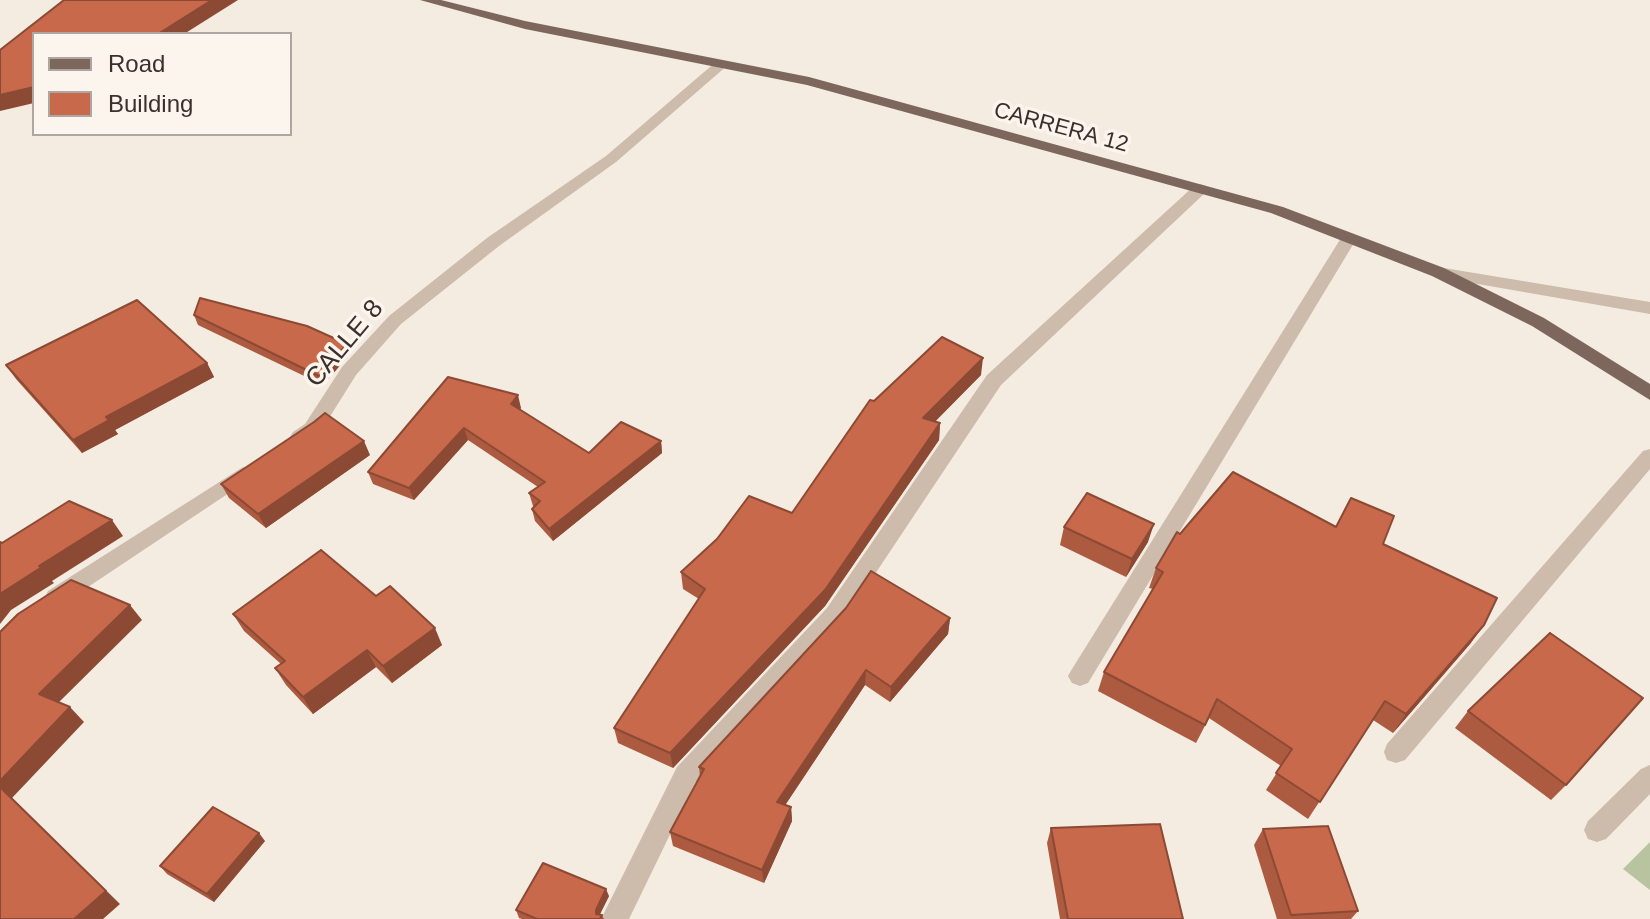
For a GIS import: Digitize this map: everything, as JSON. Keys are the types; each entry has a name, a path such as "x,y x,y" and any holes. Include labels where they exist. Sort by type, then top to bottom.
{"main road":[{"name":"CARRERA 12","path":"426,0 525,25 809,81 1277,210 1438,272 1538,322 1650,393"}],"street":[{"name":"CALLE 8","path":"285,447 312,429 349,371 395,320 493,242 611,159 722,64"},
{"path":"615,919 686,775 835,615 994,380 1200,189"},
{"path":"1080,676 1349,238"},
{"path":"1438,272 1650,308"},
{"path":"1396,752 1650,456"},
{"path":"34,611 259,464"},
{"path":"1597,830 1650,777"}],"green space":[{"path":"1650,842 1650,890 1623,869"}],"building":[{"path":"64,0 212,0 161,32 32,32 32,87 0,95 0,50"},
{"path":"200,298 307,326 347,344 319,376 194,315"},
{"path":"137,300 207,363 106,417 109,420 73,440 6,365"},
{"path":"942,337 983,358 923,418 940,423 825,590 670,753 614,728 705,589 681,572 717,539 749,496 792,513 870,400 874,401"},
{"path":"448,377 518,395 511,404 589,453 621,422 661,441 549,529 532,509 540,501 529,493 545,482 464,428 409,488 368,472"},
{"path":"325,413 364,441 258,514 221,484 314,422"},
{"path":"1233,472 1336,527 1351,498 1394,516 1383,544 1497,598 1484,625 1406,714 1385,701 1320,802 1276,773 1292,749 1217,699 1205,725 1104,672 1163,572 1156,568 1177,532 1180,534"},
{"path":"1087,493 1154,524 1132,559 1064,527"},
{"path":"69,501 112,520 0,594 0,542"},
{"path":"321,550 376,596 390,586 435,628 383,666 367,650 303,697 275,668 285,661 233,614"},
{"path":"871,571 950,618 891,687 866,670 777,802 791,807 762,870 670,832 704,769 699,767 846,608"},
{"path":"71,580 130,605 39,694 70,707 0,781 0,632 18,614"},
{"path":"1550,633 1643,698 1566,785 1468,711"},
{"path":"0,787 106,891 74,919 0,919"},
{"path":"213,807 259,833 207,894 160,866"},
{"path":"1160,824 1183,919 1068,919 1051,828"},
{"path":"1328,826 1358,911 1291,915 1263,829"},
{"path":"543,863 606,889 596,910 596,914 602,915 600,919 537,919 516,910"}]}
